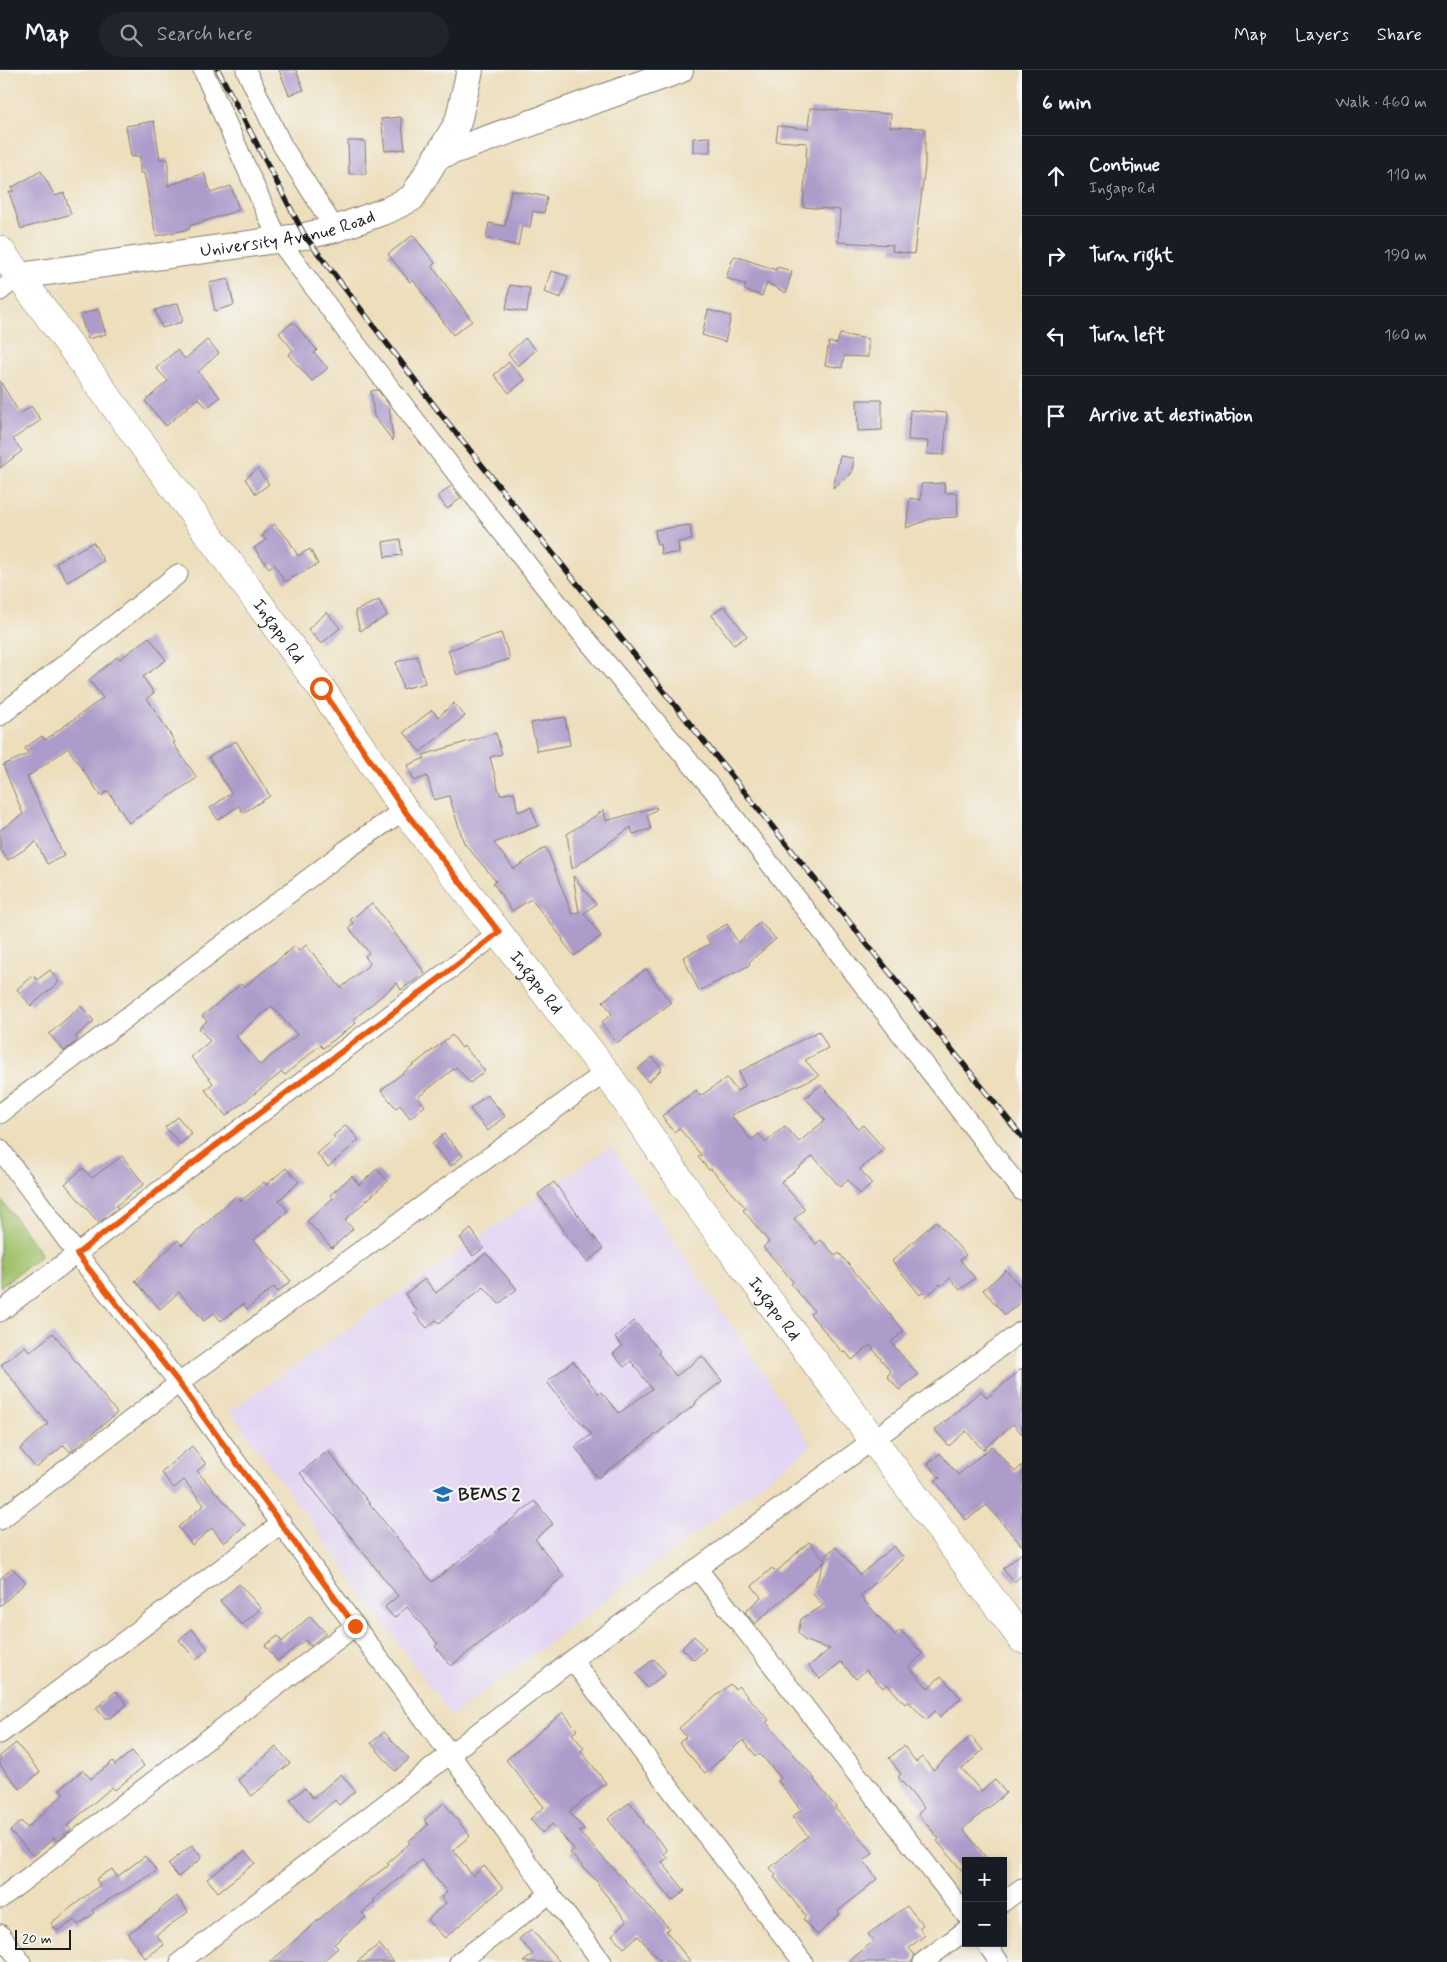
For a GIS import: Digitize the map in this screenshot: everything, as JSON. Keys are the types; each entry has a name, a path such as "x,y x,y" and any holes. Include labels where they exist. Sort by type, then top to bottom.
{"main road":[{"name":"University Avenue Road","path":"9,284 305,236 335,229 388,210 412,198 458,122 470,70"},
{"path":"436,157 680,70"},
{"name":"Ingapo Rd","path":"0,250 9,284 321,688 404,810 606,1072 696,1203 1022,1639"}],"street":[{"path":"203,70 278,240 494,522 582,634 714,791 1022,1190"},
{"path":"246,70 282,145 335,229"},
{"path":"0,716 178,574"},
{"path":"0,1114 346,850 404,810"},
{"path":"0,1312 210,1150 437,981 499,932"},
{"path":"0,1520 179,1383 606,1072"},
{"path":"0,1149 77,1254 179,1383 550,1894 602,1962"},
{"path":"180,1962 572,1660 1022,1330"},
{"path":"0,1734 282,1523"},
{"path":"697,1568 962,1911"},
{"path":"0,1899 355,1626"},
{"path":"572,1660 803,1962"},
{"path":"1007,1899 1022,1888"},
{"path":"459,1962 550,1894"},
{"path":"923,1962 962,1933"},
{"path":"0,1934 21,1962"},
{"path":"989,1947 999,1962"}],"shaded area":[{"path":"611,1146 812,1446 451,1716 230,1411"}],"green space":[{"path":"0,1198 42,1255 0,1287"}],"building":[{"path":"279,70 296,70 304,90 289,95"},
{"path":"810,108 891,114 890,127 925,128 925,166 914,254 892,251 893,245 838,242 840,210 803,207 807,143 776,141 778,126 808,129"},
{"path":"401,117 405,149 385,151 381,119"},
{"path":"154,121 160,159 168,159 168,186 204,173 211,193 231,186 239,210 189,226 190,229 156,236 144,173 140,173 140,156 131,157 126,126"},
{"path":"710,137 710,152 693,152 693,138"},
{"path":"348,141 365,141 366,174 349,174"},
{"path":"41,171 55,196 64,193 71,214 21,229 9,192 14,191 11,188"},
{"path":"511,190 547,197 544,213 533,211 530,227 522,225 518,246 486,238 489,223 505,226"},
{"path":"413,235 435,263 432,266 472,321 453,335 413,280 410,282 388,254"},
{"path":"735,256 776,270 777,267 792,271 786,293 767,283 762,296 744,290 746,285 726,278"},
{"path":"551,271 568,276 561,298 544,292"},
{"path":"228,279 234,305 215,311 209,283"},
{"path":"510,285 530,288 527,312 506,309"},
{"path":"178,303 182,322 162,328 155,310"},
{"path":"98,309 106,334 88,339 80,315"},
{"path":"708,310 731,316 725,342 702,335"},
{"path":"293,322 317,350 314,353 328,368 312,381 288,355 293,350 279,333"},
{"path":"840,334 868,339 868,357 844,356 842,368 825,365 829,342 837,344"},
{"path":"525,338 536,350 518,366 508,354"},
{"path":"207,340 219,353 198,372 220,397 207,408 198,398 166,426 145,401 168,381 156,368 177,350 185,359"},
{"path":"509,362 525,380 509,393 494,375"},
{"path":"0,381 20,414 31,406 41,420 13,439 22,451 0,468"},
{"path":"378,390 389,405 393,441 374,416 371,391"},
{"path":"857,400 882,400 882,430 858,431"},
{"path":"910,410 947,413 944,455 927,454 928,441 908,440"},
{"path":"840,456 853,458 853,465 851,474 833,488"},
{"path":"257,469 269,484 256,494 245,479"},
{"path":"944,483 945,493 957,493 958,517 933,518 906,528 910,498 921,500 921,484"},
{"path":"451,486 461,498 447,509 438,496"},
{"path":"274,524 289,540 298,556 310,549 318,564 285,582 274,564 269,568 254,548 266,540 262,536"},
{"path":"690,525 692,540 678,542 679,553 661,554 660,544 657,545 655,530"},
{"path":"400,539 402,555 385,557 383,542"},
{"path":"93,542 104,561 67,582 56,563"},
{"path":"379,600 387,616 360,631 355,611"},
{"path":"724,606 747,636 734,645 712,615"},
{"path":"327,612 340,628 321,644 308,629"},
{"path":"501,633 510,659 457,675 448,650"},
{"path":"149,637 166,660 143,677 154,693 147,698 175,742 173,743 197,778 129,823 108,791 101,796 68,748 27,777 64,856 47,864 36,842 8,860 0,849 0,830 23,814 3,765 28,754 25,748 42,736 45,740 103,698 89,680 117,657 120,659"},
{"path":"417,656 425,683 403,689 396,662"},
{"path":"454,703 465,716 420,752 404,732 432,710 438,717"},
{"path":"565,717 570,745 537,751 531,723"},
{"path":"496,733 502,754 490,757 500,795 514,792 518,812 531,807 538,826 494,843 514,869 546,847 572,914 579,912 573,876 596,904 584,913 601,936 574,956 531,899 512,911 493,883 496,881 464,843 449,796 434,800 427,776 414,781 408,765 425,758 423,755"},
{"path":"236,741 270,796 243,813 239,806 218,820 210,808 231,793 209,757"},
{"path":"656,807 657,809 647,815 651,829 633,834 631,827 572,869 567,834 604,810 606,821"},
{"path":"372,903 425,973 401,990 397,983 353,1020 356,1023 323,1048 320,1045 285,1075 282,1072 226,1116 205,1090 213,1083 191,1057 210,1041 199,1028 207,1021 202,1016 241,984 244,987 295,946 299,951 306,945 341,988 370,964 365,956 369,953 349,928 354,924 350,920","holes":["272,1006 297,1035 260,1065 236,1036"]},
{"path":"760,922 776,939 749,962 750,965 699,991 683,957 710,944 706,936 727,924 738,943"},
{"path":"646,969 671,1003 617,1043 601,1023 612,1014 603,1001"},
{"path":"50,970 59,982 31,1006 17,989 33,975 37,980"},
{"path":"81,1006 94,1021 75,1037 78,1040 64,1051 49,1034"},
{"path":"819,1031 828,1048 805,1060 819,1076 731,1115 751,1140 759,1134 766,1142 785,1126 799,1142 825,1120 805,1098 821,1085 858,1129 863,1125 884,1149 860,1169 872,1184 860,1194 848,1180 840,1187 813,1156 781,1182 805,1209 794,1219 816,1244 821,1240 836,1256 839,1253 904,1331 891,1342 918,1375 899,1390 887,1376 891,1372 870,1345 852,1360 845,1351 843,1353 810,1314 814,1311 791,1284 793,1282 763,1247 769,1242 743,1210 746,1208 698,1157 701,1155 679,1128 674,1132 662,1116 696,1090 700,1096 727,1078 737,1091 745,1086 739,1072"},
{"path":"452,1035 485,1071 470,1083 456,1067 418,1097 425,1106 410,1118 400,1105 396,1108 381,1090"},
{"path":"652,1057 662,1069 648,1082 638,1069"},
{"path":"487,1095 505,1116 488,1131 470,1109"},
{"path":"178,1117 192,1134 180,1144 165,1127"},
{"path":"346,1125 359,1140 328,1167 317,1154"},
{"path":"444,1134 463,1156 451,1166 432,1144"},
{"path":"122,1156 144,1184 116,1206 118,1208 99,1223 65,1184 83,1168 92,1178"},
{"path":"286,1168 299,1182 279,1200 288,1211 254,1240 291,1281 278,1292 274,1287 247,1309 243,1304 221,1321 214,1313 204,1321 179,1292 160,1309 135,1281 178,1240 182,1245 236,1196 241,1201 264,1182 266,1185"},
{"path":"377,1169 388,1181 345,1220 353,1229 332,1248 307,1221 333,1198 330,1195 352,1176 359,1185"},
{"path":"554,1182 603,1249 587,1262 538,1194"},
{"path":"936,1221 966,1255 960,1260 975,1278 960,1290 950,1278 941,1286 940,1284 926,1297 922,1293 920,1295 892,1261"},
{"path":"471,1229 484,1248 473,1256 460,1238"},
{"path":"486,1253 517,1289 499,1304 484,1287 439,1323 436,1320 427,1328 414,1313 417,1311 405,1294 425,1279 436,1293"},
{"path":"1006,1270 1022,1288 1022,1301 1005,1315 983,1290"},
{"path":"634,1321 660,1351 658,1353 676,1376 702,1356 722,1381 695,1402 696,1404 598,1478 575,1447 592,1434 568,1409 547,1382 573,1361 599,1394 601,1392 619,1413 652,1389 631,1361 624,1367 613,1354 622,1346 615,1338"},
{"path":"53,1333 117,1413 70,1452 64,1445 36,1468 20,1449 48,1424 1,1365 25,1346 30,1352"},
{"path":"1022,1368 1022,1434 1013,1424 983,1450 966,1431 949,1446 935,1430 981,1391 987,1398"},
{"path":"192,1446 206,1464 197,1471 245,1525 224,1543 212,1528 192,1545 178,1527 204,1505 184,1480 174,1488 161,1472"},
{"path":"992,1446 1015,1472 1022,1465 1022,1546 987,1505 966,1520 935,1481 940,1478 928,1464 940,1453 958,1475"},
{"path":"328,1451 432,1582 535,1501 553,1524 535,1539 564,1576 451,1666 435,1646 438,1644 407,1607 394,1618 385,1607 398,1596 300,1473"},
{"path":"809,1542 825,1560 828,1553 836,1547 860,1575 894,1546 904,1558 860,1596 895,1635 900,1630 923,1654 909,1667 928,1688 941,1676 961,1698 940,1717 935,1711 926,1720 908,1701 905,1704 887,1684 883,1688 866,1670 856,1679 841,1662 820,1679 809,1666 830,1649 805,1641 798,1632 801,1619 823,1606 812,1593 825,1561 755,1624 745,1612 761,1597 752,1586 772,1568 776,1572"},
{"path":"1022,1553 1022,1575 1014,1582 1003,1569"},
{"path":"12,1568 26,1582 0,1606 0,1579"},
{"path":"239,1584 261,1608 242,1625 220,1601"},
{"path":"310,1616 326,1633 310,1646 305,1640 277,1661 265,1645 278,1636 282,1642"},
{"path":"192,1629 208,1649 196,1660 179,1640"},
{"path":"694,1636 706,1649 694,1660 682,1648"},
{"path":"654,1659 666,1673 647,1688 636,1673"},
{"path":"730,1684 735,1689 738,1686 769,1720 766,1722 815,1779 835,1808 873,1853 864,1861 877,1879 838,1911 840,1914 817,1935 803,1919 806,1916 774,1877 776,1875 770,1868 808,1836 792,1817 801,1810 778,1781 781,1778 760,1754 757,1757 743,1740 705,1773 679,1743 686,1737 679,1728"},
{"path":"116,1691 127,1705 110,1718 105,1718 96,1708"},
{"path":"563,1712 577,1730 572,1734 584,1748 581,1751 606,1783 569,1812 584,1829 579,1832 669,1928 666,1931 691,1962 661,1962 638,1936 624,1948 612,1935 627,1921 599,1884 570,1853 574,1849 552,1824 542,1833 530,1819 544,1807 506,1760"},
{"path":"384,1732 409,1759 395,1771 371,1743"},
{"path":"971,1736 983,1750 962,1769 981,1791 995,1780 1006,1793 963,1829 986,1857 962,1857 962,1870 937,1841 939,1839 918,1814 924,1808 898,1777 901,1774 889,1758 904,1746 916,1762 922,1757 933,1770"},
{"path":"16,1743 40,1772 20,1789 0,1765 0,1756"},
{"path":"276,1747 290,1763 252,1796 238,1780"},
{"path":"132,1751 144,1766 115,1790 112,1787 67,1826 71,1830 57,1841 54,1838 33,1856 10,1831 21,1821 27,1828 64,1794 60,1789 83,1770 91,1779 113,1761 115,1765"},
{"path":"341,1774 355,1791 339,1805 335,1800 308,1823 290,1800 305,1788 313,1798"},
{"path":"630,1802 643,1822 667,1850 664,1854 668,1858 662,1862 685,1891 672,1901 608,1819"},
{"path":"444,1803 470,1836 453,1850 473,1876 484,1866 503,1888 445,1938 427,1920 446,1903 441,1897 447,1892 421,1860 373,1900 375,1902 362,1913 366,1917 334,1944 338,1948 322,1962 270,1962 347,1895 389,1865 387,1863 428,1825 424,1820"},
{"path":"192,1845 202,1858 178,1877 168,1864"},
{"path":"245,1851 255,1863 218,1892 207,1879"},
{"path":"145,1856 157,1871 92,1910 94,1913 78,1925 75,1920 57,1931 51,1923 100,1885 96,1879 112,1869 117,1877"},
{"path":"177,1896 188,1912 156,1935 164,1945 145,1958 128,1934"},
{"path":"907,1906 923,1925 919,1928 925,1935 909,1948 915,1955 912,1962 848,1962 874,1941 868,1934"},
{"path":"531,1929 560,1962 523,1962 533,1954 519,1939"},
{"path":"379,1944 394,1962 357,1962"}],"railway":[{"path":"218,70 305,236 440,413 1022,1137"}],"place":[{"name":"BEMS 2","path":"443,1494"}],"route":[{"path":"321,688 404,810 499,932 210,1150 77,1254 179,1383 355,1626"}]}
